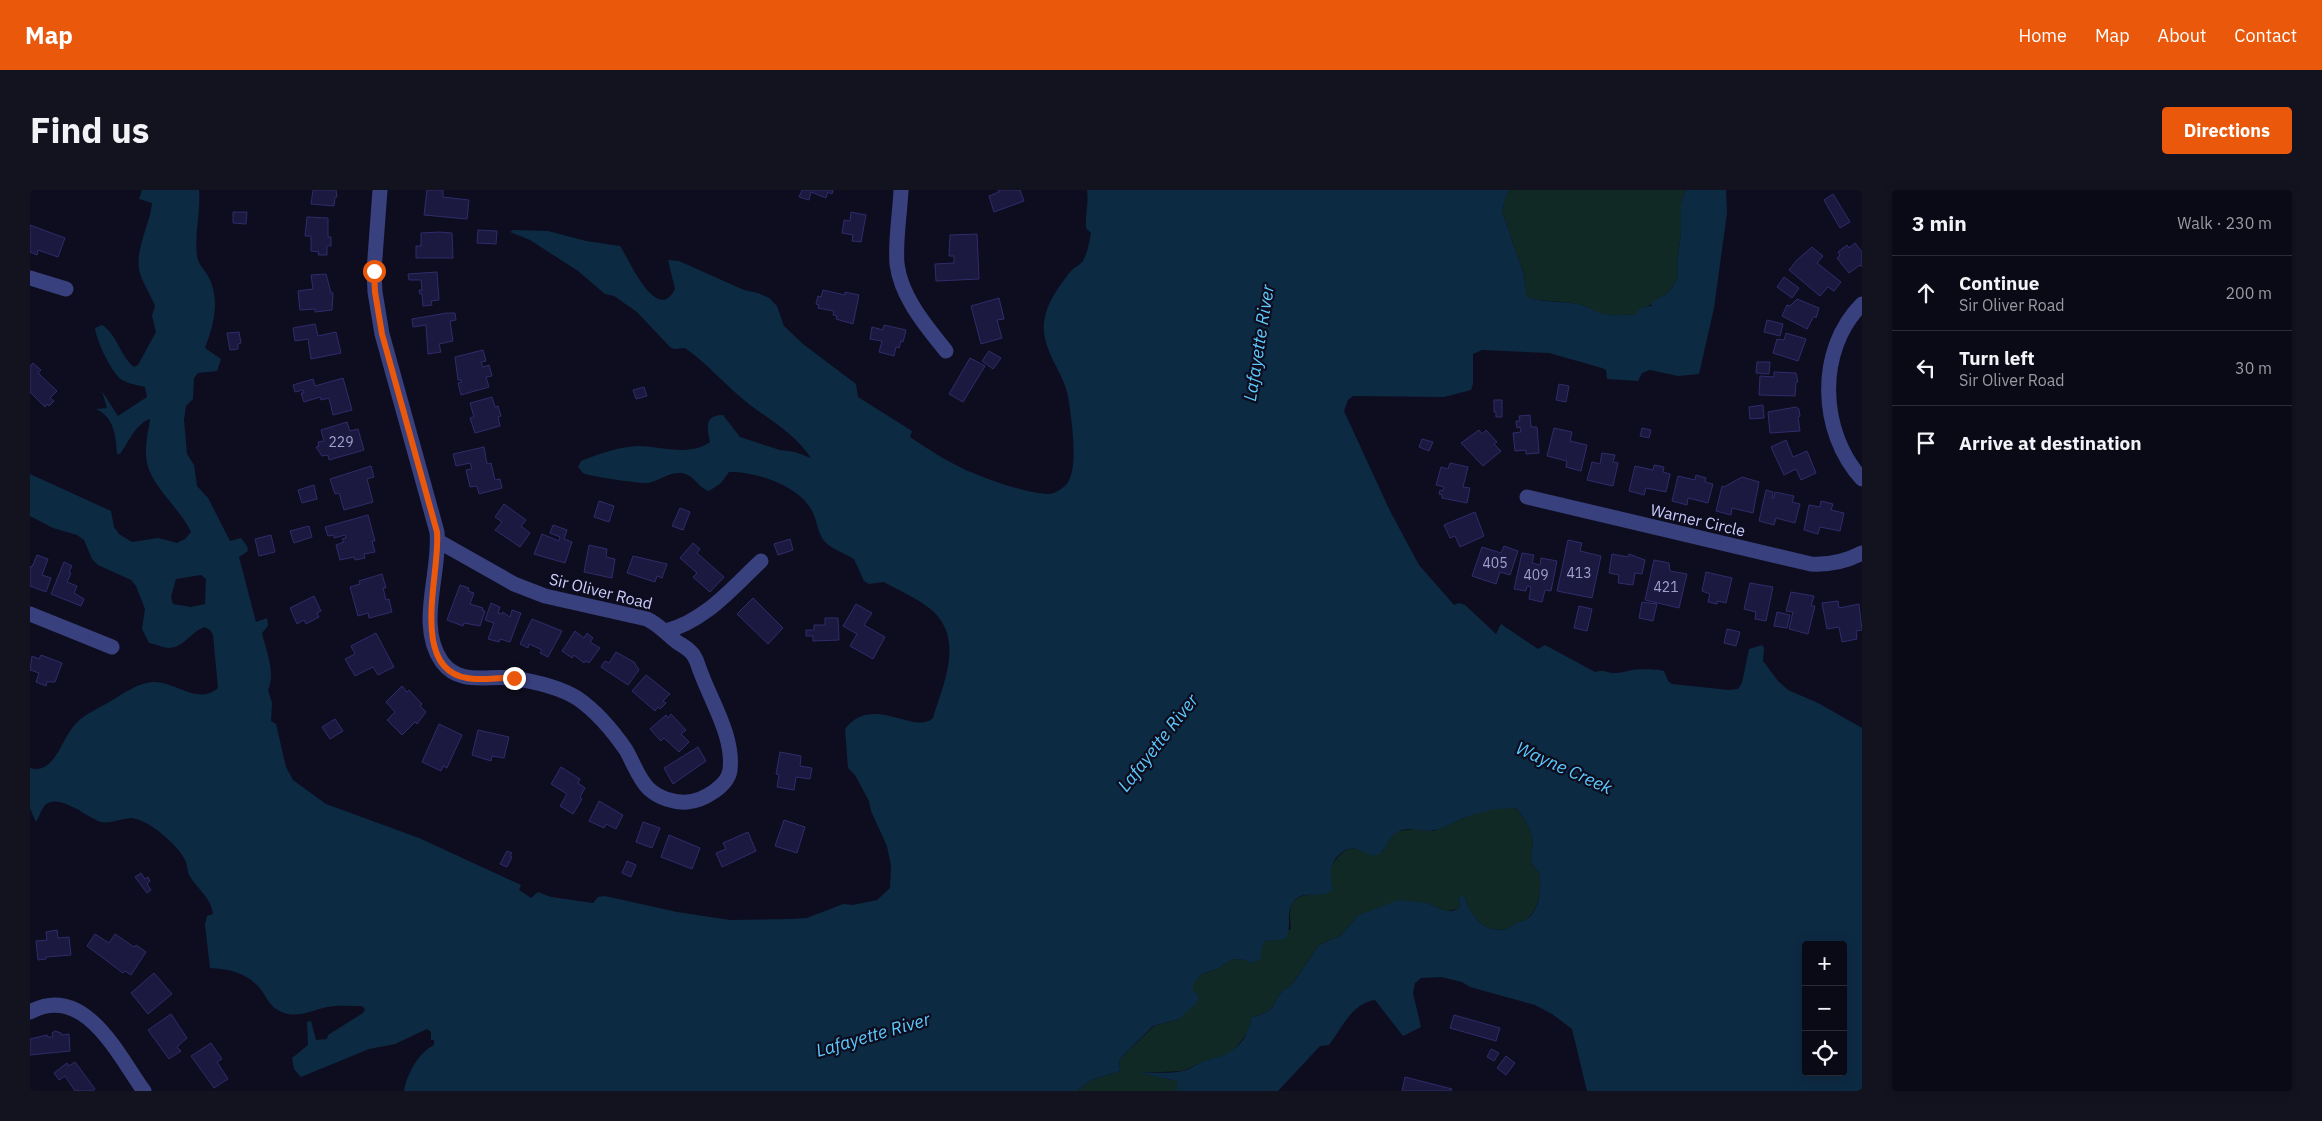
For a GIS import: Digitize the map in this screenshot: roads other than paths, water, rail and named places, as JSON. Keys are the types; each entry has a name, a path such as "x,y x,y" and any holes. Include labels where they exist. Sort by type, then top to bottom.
{"street":[{"name":"Sir Oliver Road","path":"380,190 376,217 375,292 382,334 438,541 430,617 431,633 436,648 448,669 468,678 514,678 551,687 576,698 596,714 613,733 648,788 668,800 689,802 712,793 726,780 730,772 727,740 698,664 687,648 676,641 660,625 647,619 545,596 514,584 438,541"},
{"path":"901,190 896,247 897,265 901,282 928,328 946,351"},
{"path":"30,278 66,289"},
{"path":"1862,304 1844,330 1835,349 1830,369 1828,390 1830,411 1836,436 1845,455 1862,479"},
{"name":"Warner Circle","path":"1526,497 1811,564 1843,562 1862,553"},
{"path":"666,631 683,627 697,618 761,561"},
{"path":"30,614 112,647"},
{"path":"30,1012 43,1007 58,1006 72,1008 85,1014 103,1032 144,1091"}],"water":[{"path":"142,190 199,190 197,256 210,280 215,297 213,323 205,348 221,359 217,371 198,373 194,378 193,399 186,406 184,420 187,454 194,465 197,486 208,498 230,541 241,538 247,546 248,551 239,557 256,622 267,618 268,626 262,633 271,669 268,690 272,703 271,721 276,724 286,767 293,780 326,804 419,838 521,885 519,890 531,898 538,892 551,897 593,903 598,897 605,896 677,912 730,920 807,918 843,904 853,905 877,900 890,888 891,866 887,846 871,811 869,801 855,775 848,768 845,729 856,719 868,715 880,714 915,722 925,722 933,718 949,664 948,636 943,624 934,612 923,604 884,582 869,584 864,581 854,559 832,547 822,538 813,512 804,500 785,486 774,481 750,474 729,472 721,483 709,491 701,487 689,476 681,473 672,474 648,483 615,480 583,473 578,467 581,461 616,449 646,446 684,450 702,446 710,442 708,423 710,420 713,417 723,415 740,437 811,458 791,435 750,405 685,348 674,349 670,347 637,312 614,296 605,294 578,271 530,240 510,232 513,230 548,231 586,241 620,246 644,287 660,300 668,298 675,289 668,260 679,261 744,290 769,298 777,306 784,326 803,344 856,384 858,397 912,431 910,437 961,468 973,473 1027,491 1049,494 1056,492 1066,485 1073,467 1074,455 1068,396 1046,343 1044,324 1053,296 1071,271 1082,262 1087,252 1091,233 1086,228 1087,190 1510,190 1506,195 1502,211 1524,275 1527,297 1578,304 1608,315 1635,315 1640,308 1651,306 1652,302 1665,295 1678,277 1677,261 1681,235 1681,203 1686,190 1726,190 1727,213 1714,308 1699,374 1678,376 1650,370 1642,373 1638,381 1607,379 1606,370 1602,368 1549,353 1482,350 1473,354 1473,384 1471,390 1444,397 1353,396 1348,400 1344,411 1390,511 1419,565 1454,605 1459,603 1465,605 1496,634 1501,624 1538,649 1545,645 1595,672 1619,673 1648,669 1661,670 1664,671 1668,681 1672,684 1729,690 1738,689 1742,683 1749,649 1762,645 1764,648 1763,661 1778,681 1788,690 1818,703 1862,728 1862,1091 1587,1091 1572,1029 1552,1014 1535,1005 1441,977 1421,978 1415,983 1413,993 1421,1027 1403,1036 1375,1000 1367,1002 1348,1017 1329,1045 1320,1046 1278,1091 1177,1091 1177,1081 1139,1073 1182,1071 1233,1050 1247,1034 1251,1018 1265,1013 1273,1007 1277,998 1283,990 1291,986 1319,945 1340,936 1359,915 1399,900 1427,903 1446,911 1452,911 1458,909 1460,904 1458,897 1465,897 1474,916 1479,922 1491,929 1506,929 1526,920 1535,910 1537,904 1540,878 1539,872 1531,860 1533,841 1531,832 1526,821 1516,808 1479,813 1435,830 1402,830 1391,837 1383,850 1377,855 1370,855 1354,849 1344,851 1333,863 1331,877 1333,888 1324,894 1301,896 1292,904 1289,912 1289,929 1286,939 1265,941 1262,947 1261,959 1252,963 1245,960 1232,959 1219,968 1202,974 1193,984 1193,991 1198,995 1198,1002 1179,1019 1153,1026 1119,1060 1120,1071 1091,1080 1077,1091 404,1091 414,1065 423,1053 434,1045 434,1040 431,1040 431,1032 427,1029 395,1044 369,1049 301,1077 294,1069 292,1058 308,1045 307,1022 311,1021 316,1040 327,1039 328,1035 363,1013 365,1009 362,1006 331,1006 293,1015 276,1009 259,987 247,977 233,971 210,968 205,925 207,916 213,914 212,908 207,898 189,875 186,862 181,854 162,834 139,820 132,818 101,822 73,807 58,802 51,802 45,805 36,822 30,808 30,768 38,769 45,767 51,762 73,727 86,715 142,684 162,683 202,695 218,688 213,635 210,630 205,627 200,629 174,647 168,648 149,643 142,629 145,609 136,586 131,580 98,565 92,559 84,540 77,535 53,528 30,516 30,474 111,511 114,527 119,534 132,542 158,538 177,543 185,539 191,532 180,514 154,481 150,472 146,452 150,419 140,425 120,454 117,454 113,428 107,417 96,409 107,408 102,391 118,416 147,397 145,387 118,377 101,348 95,328 102,325 107,329 125,357 134,367 138,365 156,332 152,316 155,306 139,269 139,252 152,203 139,199","holes":["201,575 206,579 205,604 191,607 173,604 171,597 176,579"]}],"water label":[{"name":"Lafayette River","path":"1259,343"},
{"name":"Lafayette River","path":"1158,743"},
{"name":"Wayne Creek","path":"1564,768"},
{"name":"Lafayette River","path":"873,1035"}]}
